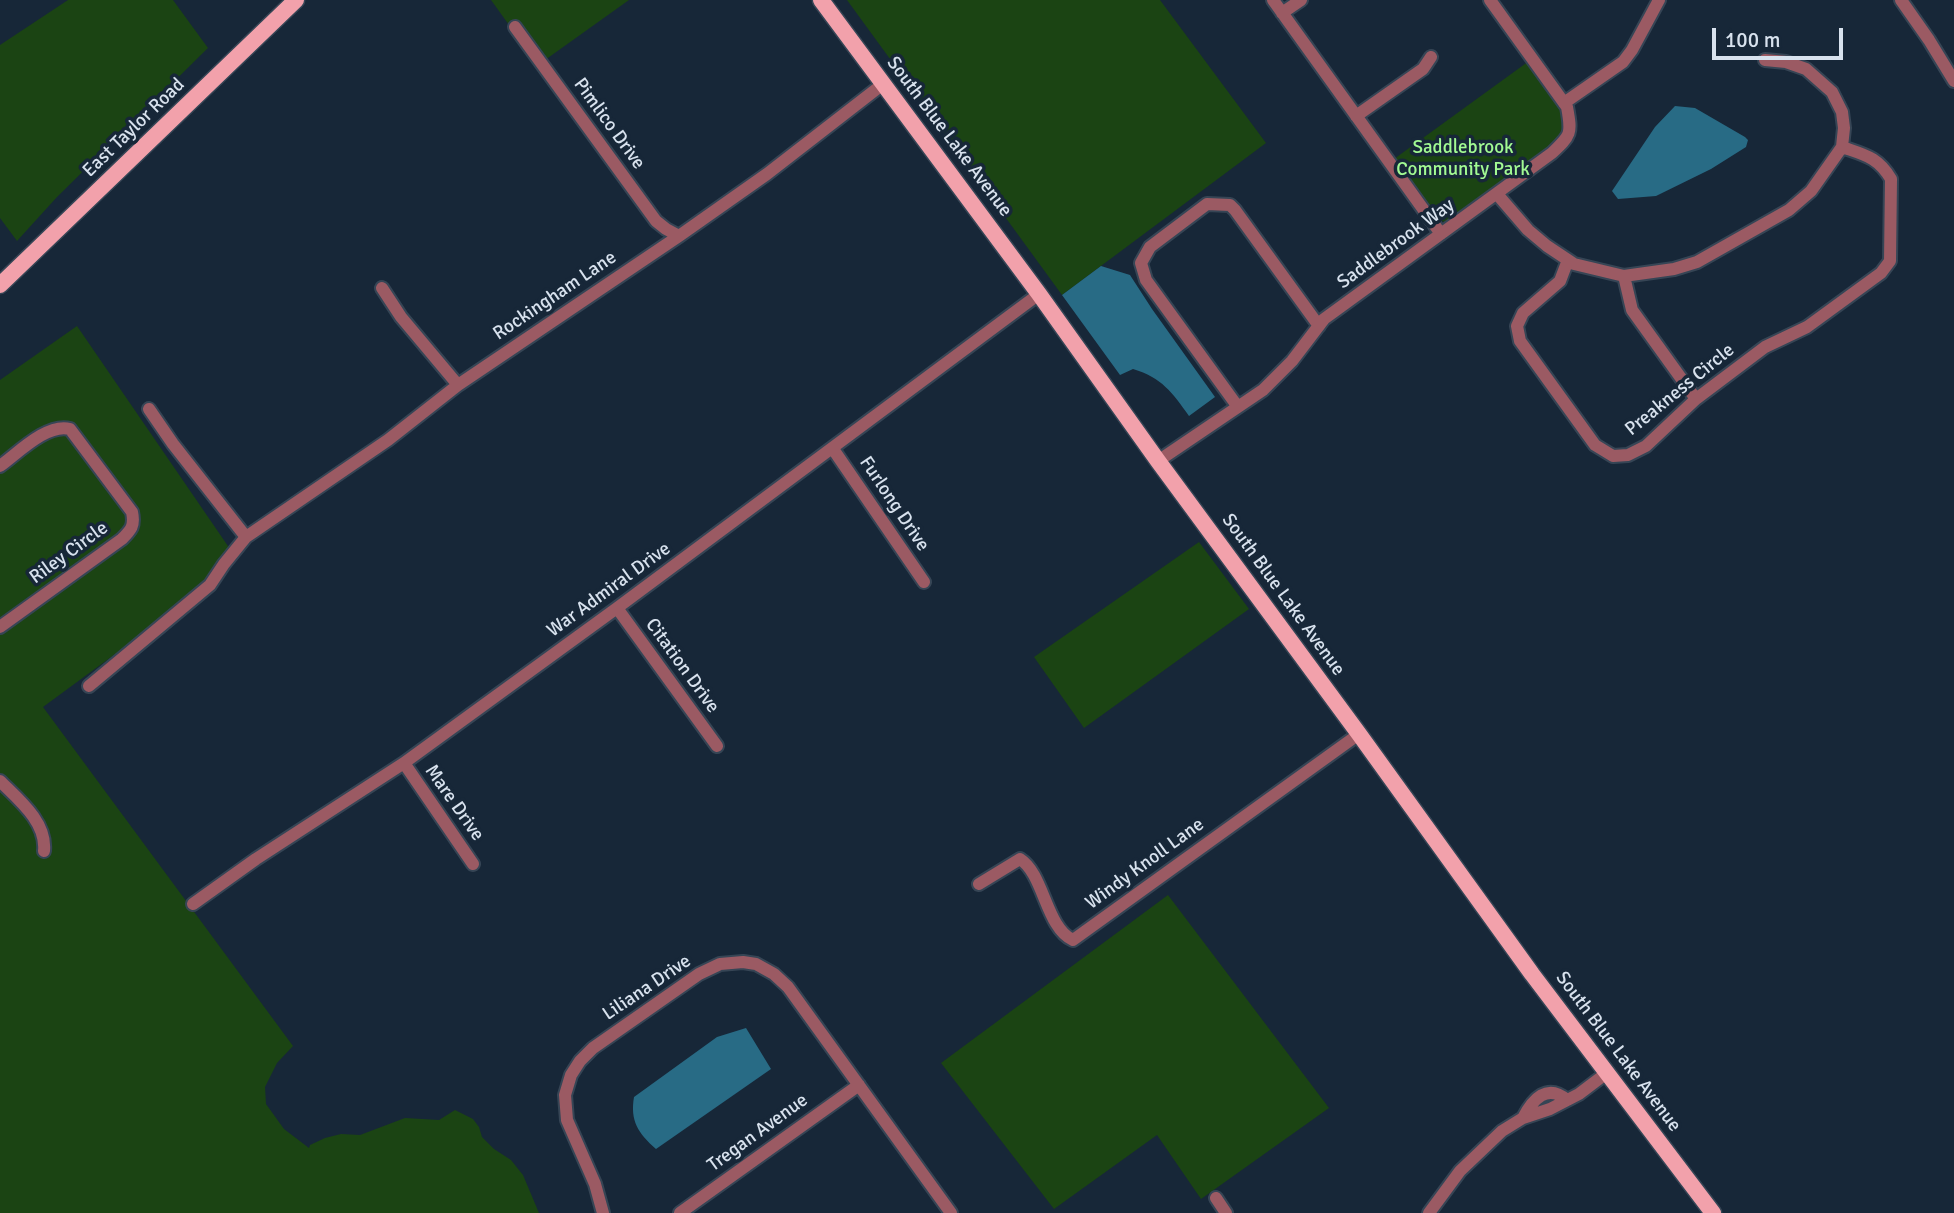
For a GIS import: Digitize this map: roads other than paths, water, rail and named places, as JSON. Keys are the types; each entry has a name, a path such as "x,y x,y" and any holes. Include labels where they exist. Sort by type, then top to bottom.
{"main road":[{"name":"East Taylor Road","path":"0,285 296,0"},
{"name":"South Blue Lake Avenue","path":"821,0 1039,294 1532,974 1713,1213"}],"street":[{"path":"1273,0 1441,234"},
{"path":"1282,13 1301,0"},
{"name":"Saddlebrook Way","path":"1158,461 1263,390 1292,361 1324,319 1552,153 1568,137 1570,125 1567,107 1490,0"},
{"path":"1564,103 1623,62 1659,0"},
{"path":"1901,0 1954,81"},
{"name":"Pimlico Drive","path":"515,27 656,221 679,236"},
{"path":"1356,116 1423,69 1430,57"},
{"path":"1497,194 1528,230 1547,247 1574,264 1624,276 1674,269 1697,262 1789,210 1811,191 1842,148 1842,112 1832,92 1806,69 1786,62 1765,60"},
{"name":"Rockingham Lane","path":"89,686 210,585 246,537 388,440 458,385 679,236 786,160 883,84"},
{"name":"Preakness Circle","path":"1568,260 1560,281 1523,313 1517,326 1520,341 1595,445 1613,456 1628,455 1646,446 1696,399 1765,347 1807,327 1881,273 1890,261 1891,179 1885,168 1875,159 1842,148"},
{"path":"1238,407 1146,280 1141,263 1150,247 1207,204 1230,205 1320,326"},
{"path":"1624,276 1632,310 1696,399"},
{"path":"382,288 401,317 458,385"},
{"name":"War Admiral Drive","path":"193,904 256,859 404,763 833,449 1039,294"},
{"path":"149,409 246,537"},
{"name":"Riley Circle","path":"0,466 45,433 55,428 70,429 132,512 134,521 132,530 121,539 0,627"},
{"name":"Furlong Drive","path":"833,449 924,582"},
{"name":"Citation Drive","path":"617,608 717,746"},
{"name":"Windy Knoll Lane","path":"979,884 1020,859 1026,863 1064,936 1073,940 1359,734"},
{"name":"Mare Drive","path":"404,763 473,864"},
{"path":"0,781 23,804 40,828 44,851"},
{"name":"Liliana Drive","path":"603,1213 595,1184 567,1120 565,1094 571,1075 593,1048 699,974 720,964 743,962 756,964 774,974 788,987 951,1213"},
{"path":"1429,1213 1460,1171 1502,1131 1523,1118 1532,1104 1545,1093 1556,1093 1567,1100 1608,1072"},
{"name":"Tregan Avenue","path":"680,1213 859,1085"},
{"path":"1216,1198 1226,1213"}],"water":[{"path":"1675,106 1695,108 1745,137 1748,140 1746,147 1711,169 1656,196 1618,199 1612,191 1655,127"},
{"path":"1101,266 1130,275 1215,397 1189,416 1159,381 1133,369 1120,375 1062,295"},
{"path":"746,1028 771,1069 656,1149 644,1138 634,1120 634,1097 717,1037"}],"park label":[{"name":"Saddlebrook Community Park","path":"1463,159"}]}
